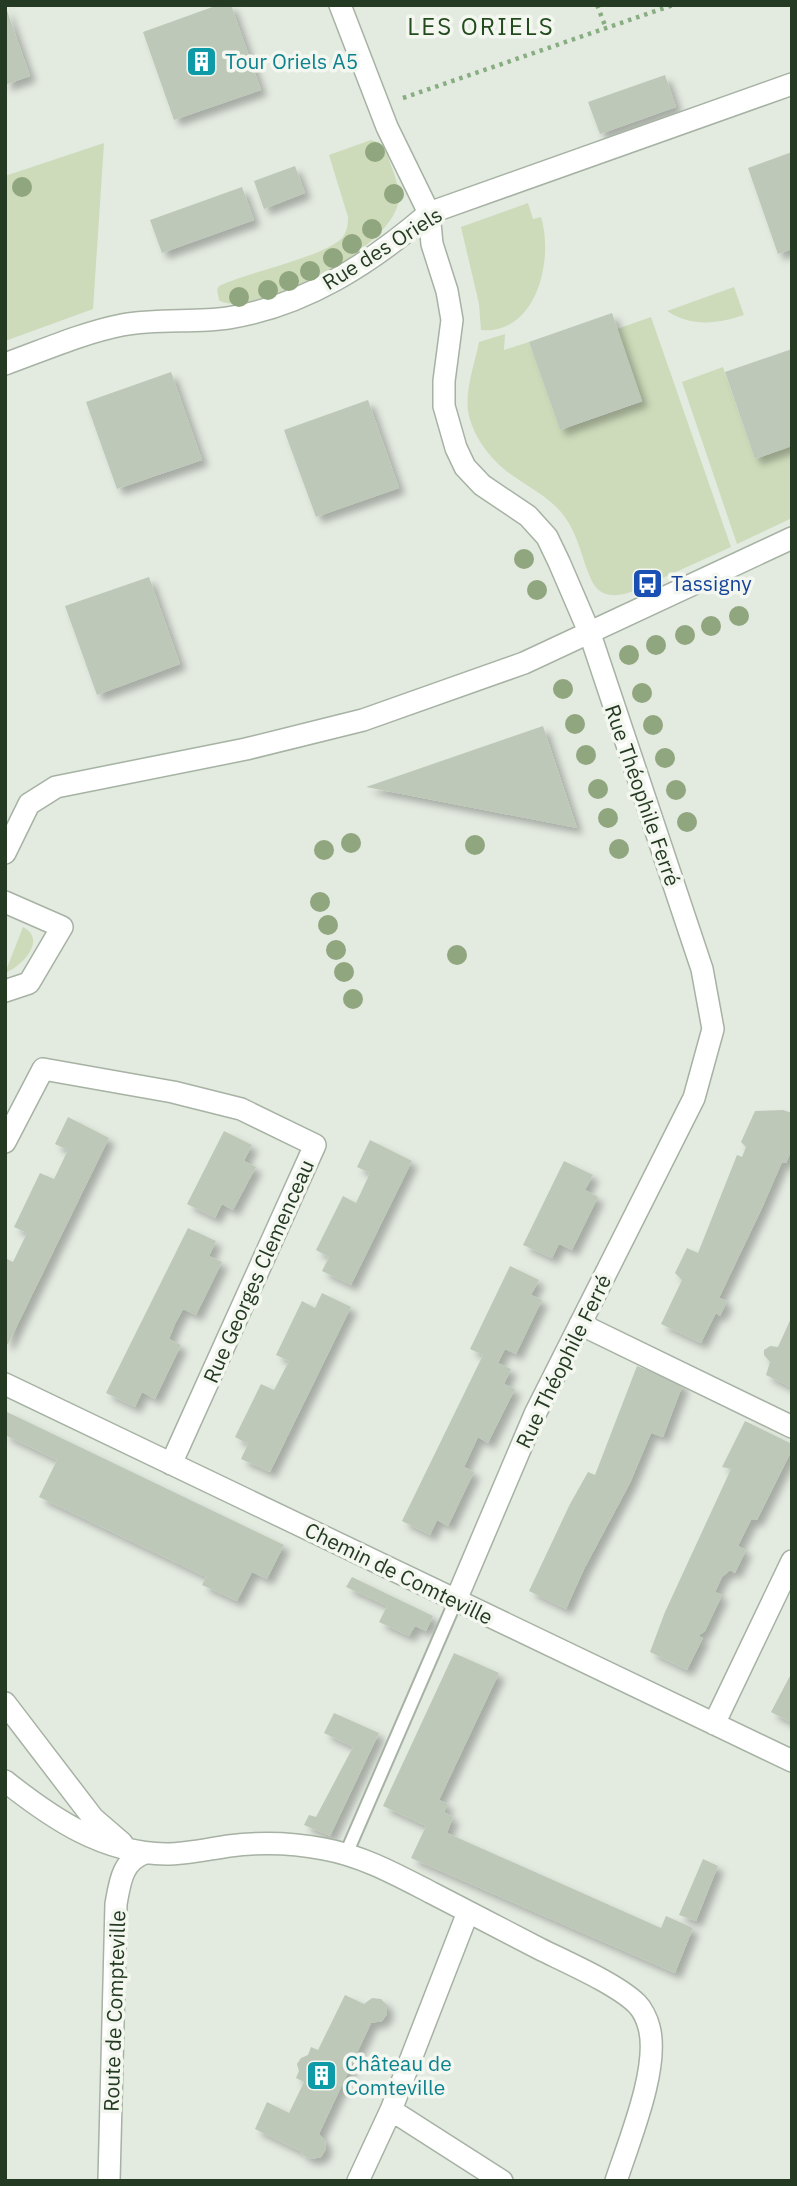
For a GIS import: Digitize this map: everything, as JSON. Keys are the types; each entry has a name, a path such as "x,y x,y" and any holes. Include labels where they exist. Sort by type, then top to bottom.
{"street":[{"name":"Rue Théophile Ferré","path":"340,5 379,106 429,214 432,244 447,291 452,320 443,381 444,406 456,448 465,467 482,485 528,516 547,537 590,634 702,970 713,1029 694,1098 535,1414 456,1600"},
{"name":"Rue des Oriels","path":"5,363 94,331 125,324 227,318 265,310 339,279 404,235 429,214 792,84"},
{"path":"5,853 29,804 56,787 246,749 363,720 524,663 792,538"},
{"path":"5,902 62,928 29,983 5,990"},
{"name":"Rue Georges Clemenceau","path":"5,1142 43,1069 173,1092 240,1110 315,1145 171,1464"},
{"path":"580,1324 792,1427"},
{"name":"Chemin de Comteville","path":"5,1384 792,1761"},
{"path":"714,1724 792,1560"},
{"path":"5,1703 93,1818 123,1844 145,1853"},
{"path":"5,1781 52,1817 86,1835 110,1845 145,1853 168,1854 232,1846 297,1844 346,1854 389,1871 627,1996 638,2005 649,2026 651,2056 640,2108 616,2181"},
{"name":"Route de Compteville","path":"109,2181 116,1904 124,1870 129,1862 145,1853"},
{"path":"358,2181 391,2110 468,1912"},
{"path":"391,2110 502,2181"}],"lane":[{"path":"346,1854 456,1600"}],"path":[{"path":"597,5 606,29"},
{"path":"379,106 673,5"}],"green space":[{"path":"371,140 380,144 385,151 396,178 399,194 396,210 378,235 334,268 294,287 242,303 219,300 219,286 319,252 342,238 348,217 329,155"},
{"path":"104,143 93,309 5,341 5,176"},
{"path":"528,203 533,219 541,217 544,234 545,253 537,291 528,308 516,320 500,328 481,330 479,304 461,227"},
{"path":"734,287 744,315 724,320 695,322 667,311"},
{"path":"651,317 731,547 634,591 618,595 607,594 594,585 574,533 558,509 502,467 483,446 470,420 467,403 469,385 479,342 505,334 504,350 529,342 560,430 642,402 617,329"},
{"path":"723,367 755,459 792,446 792,518 737,544 682,382"},
{"path":"23,927 30,932 33,946 18,965 5,973"}],"building":[{"path":"5,5 30,76 5,85"},
{"name":"Tour Oriels A5","path":"218,5 231,5 261,90 174,120 143,32"},
{"path":"665,75 676,107 600,134 588,102"},
{"path":"792,152 792,249 778,254 748,168"},
{"path":"295,166 305,193 264,209 254,181"},
{"path":"242,187 254,220 162,253 150,220"},
{"path":"612,313 642,401 560,430 529,342"},
{"path":"792,349 792,446 755,459 725,372"},
{"path":"171,372 202,460 117,489 86,402"},
{"path":"368,400 399,488 316,517 284,430"},
{"path":"149,577 180,664 97,695 65,606"},
{"path":"543,726 577,828 366,787"},
{"path":"783,1110 792,1113 792,1149 786,1163 782,1162 719,1298 727,1301 720,1316 716,1313 701,1343 661,1324 682,1280 675,1273 687,1248 698,1253 737,1155 742,1157 746,1147 741,1142 755,1111"},
{"path":"68,1117 109,1138 8,1344 5,1343 5,1258 13,1262 27,1233 14,1227 40,1173 54,1179 68,1150 55,1144"},
{"path":"224,1131 252,1145 244,1161 256,1167 233,1210 222,1204 215,1218 187,1204"},
{"path":"370,1140 412,1161 351,1285 322,1271 329,1257 316,1250 343,1196 356,1203 370,1173 357,1167"},
{"path":"564,1161 593,1175 585,1190 598,1197 572,1250 559,1244 552,1258 523,1245"},
{"path":"188,1228 216,1241 209,1256 222,1262 196,1315 183,1309 175,1324 169,1339 181,1345 155,1399 142,1392 135,1407 106,1393"},
{"path":"510,1266 539,1280 531,1295 542,1300 516,1354 505,1349 498,1363 511,1369 504,1384 515,1389 488,1443 478,1437 464,1467 474,1472 448,1526 437,1520 430,1535 402,1521 483,1355 470,1349"},
{"path":"322,1293 351,1307 270,1472 241,1459 248,1444 235,1437 261,1384 274,1390 289,1361 276,1355 302,1301 315,1308"},
{"path":"792,1316 792,1388 766,1375 770,1362 764,1355 764,1350 770,1346 778,1347"},
{"path":"637,1366 683,1384 663,1437 651,1433 630,1483 566,1609 529,1591 588,1472 595,1475"},
{"path":"5,1411 284,1545 267,1579 252,1572 237,1601 202,1585 206,1577 39,1497 57,1460 5,1435"},
{"path":"745,1421 792,1444 792,1450 757,1520 751,1520 738,1546 746,1550 735,1573 730,1570 722,1577 715,1592 722,1595 705,1631 698,1636 703,1638 687,1670 650,1652 665,1612 731,1469 722,1467"},
{"path":"352,1577 433,1616 426,1631 415,1626 409,1636 379,1622 387,1606 346,1587"},
{"path":"454,1653 499,1673 439,1800 448,1804 444,1812 453,1817 447,1833 661,1928 666,1916 693,1928 675,1973 411,1858 426,1826 383,1806"},
{"path":"792,1672 792,1723 771,1712"},
{"path":"334,1713 379,1733 330,1836 304,1825 309,1815 316,1817 353,1747 324,1733"},
{"path":"703,1859 718,1866 696,1921 679,1915"},
{"name":"Château de Comteville","path":"345,1995 364,2004 372,1998 381,1999 387,2005 387,2014 382,2021 371,2023 319,2134 325,2141 326,2149 321,2157 312,2159 255,2129 267,2102 289,2113 304,2082 296,2078 299,2071 297,2064 301,2058 308,2055 311,2047 318,2050"}],"place":[{"name":"Tour Oriels A5","path":"202,61"},
{"name":"Tassigny","path":"648,583"},
{"name":"Château de Comteville","path":"322,2075"}],"district":[{"name":"LES ORIELS","path":"481,26"}]}
